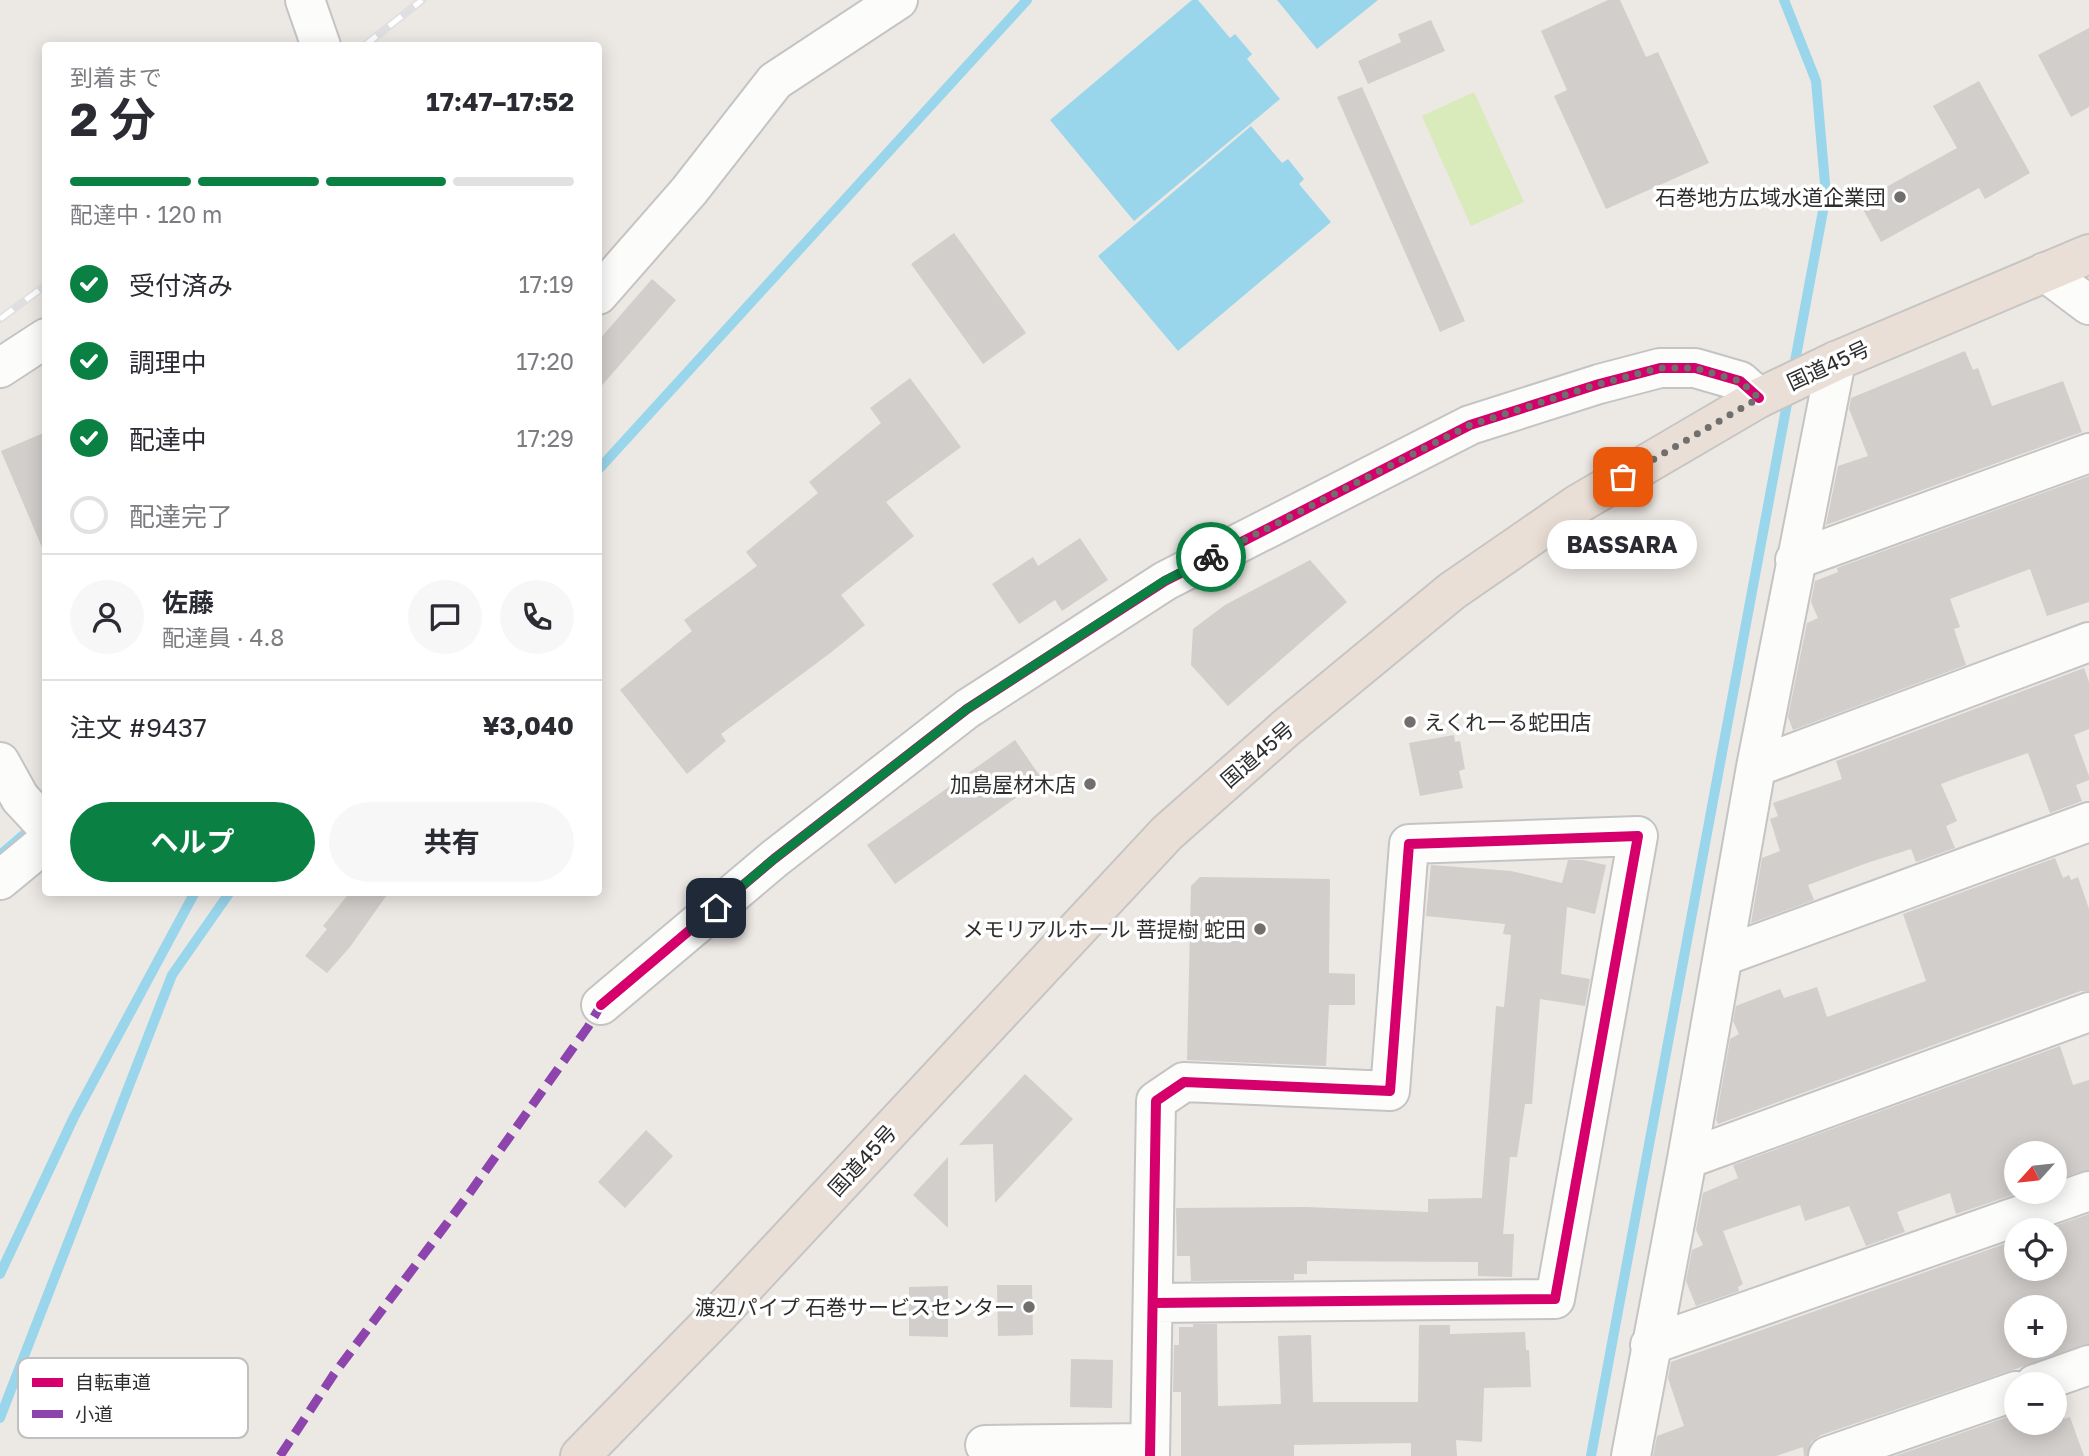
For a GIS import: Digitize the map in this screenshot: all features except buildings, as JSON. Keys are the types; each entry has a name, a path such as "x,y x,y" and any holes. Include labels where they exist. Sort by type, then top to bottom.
{"highway":[{"name":"国道45号","path":"580,1456 718,1315 1167,833 1287,727 1452,591 1578,505 1764,395 1825,366 2089,254"}],"street":[{"path":"305,0 320,42"},
{"path":"602,290 689,191 775,81 898,0"},
{"path":"2045,272 2089,305"},
{"path":"0,368 42,341"},
{"path":"1631,1456 1795,560 1825,366"},
{"path":"601,1005 774,859 967,709 1164,581 1470,425 1599,384 1660,368 1695,368 1740,381 1764,395"},
{"path":"1795,560 2089,453"},
{"path":"1756,767 2089,642"},
{"path":"0,762 20,798 40,825 0,880"},
{"path":"1724,956 2089,822"},
{"path":"985,1445 1150,1449 1156,1101 1184,1082 1390,1091 1409,844 1638,836 1555,1299 1153,1303"},
{"path":"1687,1159 2089,1012"},
{"path":"1650,1345 2089,1191"},
{"path":"2067,1373 2089,1365"},
{"path":"1828,1456 2004,1395"}],"green space":[{"path":"1474,92 1524,202 1471,226 1422,116"}],"water":[{"path":"1192,0 1198,0 1230,38 1235,34 1252,54 1247,59 1280,99 1134,221 1050,120"},
{"path":"1277,0 1378,0 1317,49"},
{"path":"1251,126 1282,163 1288,159 1304,179 1299,184 1331,222 1178,351 1098,256"}],"waterway":[{"path":"602,466 1027,0"},
{"path":"1784,0 1816,81 1826,195 1793,372"},
{"path":"1591,1456 1789,393"},
{"path":"0,855 34,826"},
{"path":"0,1274 74,1117 193,896"},
{"path":"23,1358 172,975 227,896"},
{"path":"0,1418 18,1372"}],"railway":[{"path":"369,42 422,0"},
{"path":"0,319 42,288"}],"marked path":[{"path":"280,1456 334,1374 466,1198 601,1005"}],"cycle path":[{"path":"601,1005 774,859 967,709 1165,581 1470,425 1599,384 1660,368 1695,368 1740,381 1759,398"},
{"path":"1150,1456 1156,1101 1184,1082 1390,1091 1409,844 1638,836 1555,1299 1153,1303"}],"way so far":[{"path":"1211,557 1470,425 1599,384 1660,368 1695,368 1740,381 1759,398 1623,477"}],"place":[{"name":"石巻地方広域水道企業団","path":"1900,197"},
{"name":"BASSARA","path":"1623,477"},
{"name":"えくれーる蛇田店","path":"1410,722"},
{"name":"加島屋材木店","path":"1090,784"},
{"name":"メモリアルホール 菩提樹 蛇田","path":"1260,929"},
{"name":"渡辺パイプ 石巻サービスセンター","path":"1029,1307"}],"route":[{"path":"716,908 774,859 967,709 1164,581 1211,557"}]}
